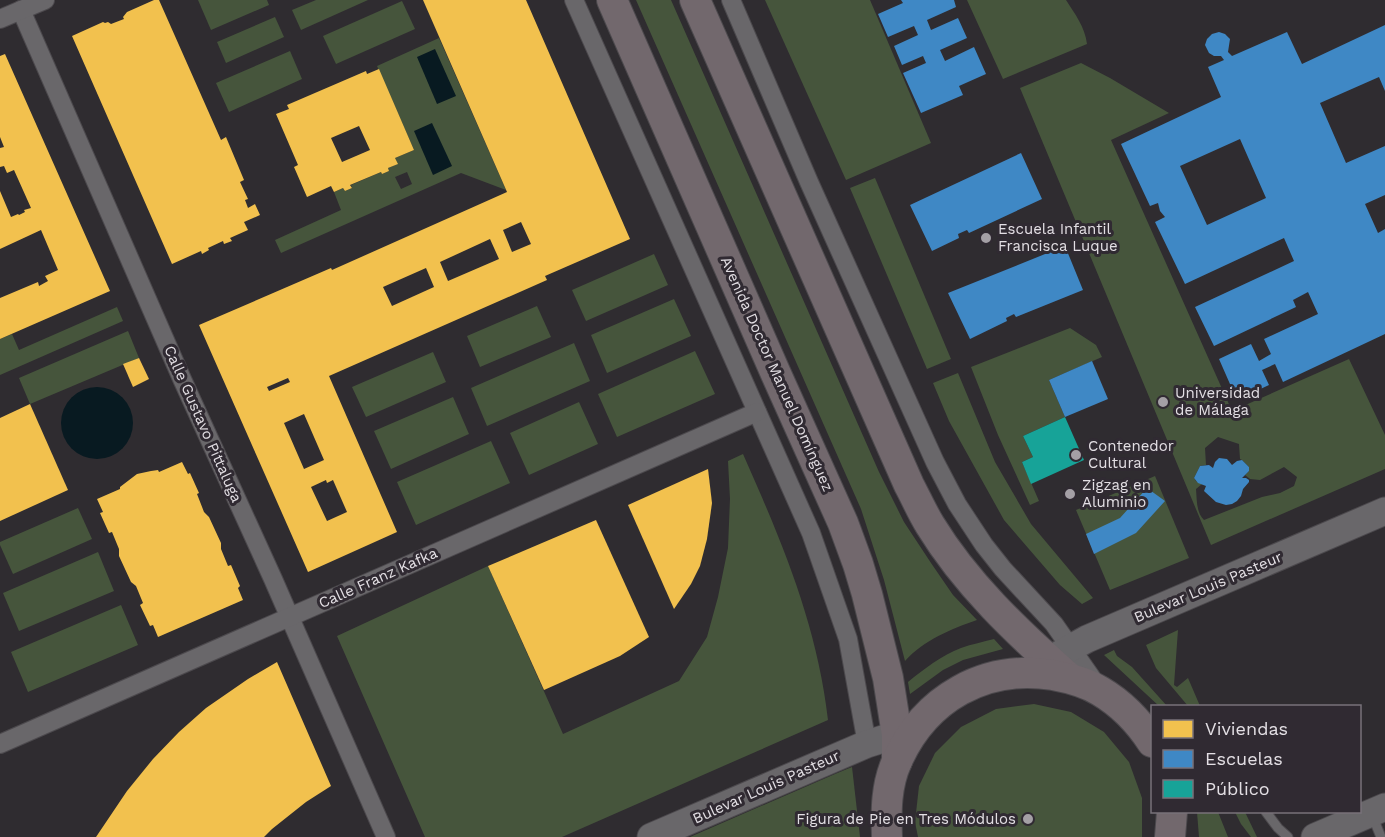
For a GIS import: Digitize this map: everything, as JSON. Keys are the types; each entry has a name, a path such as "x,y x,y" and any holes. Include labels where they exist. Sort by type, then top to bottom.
{"main road":[{"name":"Avenida Doctor Manuel Domínguez","path":"612,0 843,523 867,594 903,742"},
{"path":"695,0 909,485 930,525 962,570 1002,616 1056,664 1100,690 1129,712 1151,741"},
{"path":"887,837 886,806 890,783 903,742 930,712 948,697 968,686 990,678 1056,664"},
{"path":"1170,837 1172,813"}],"street":[{"path":"0,20 45,0"},
{"path":"574,0 812,533 848,639 867,744"},
{"path":"731,0 935,462 984,545 1054,624 1056,664"},
{"name":"Calle Gustavo Pittaluga","path":"21,10 182,380 290,617 386,837"},
{"name":"Calle Franz Kafka","path":"0,744 757,412"},
{"name":"Bulevar Louis Pasteur","path":"1056,664 1131,620 1385,511"},
{"name":"Bulevar Louis Pasteur","path":"651,837 867,744 903,742"},
{"path":"1315,837 1379,819"}],"lane":[{"path":"1267,813 1288,837"}],"green space":[{"path":"198,0 267,0 269,5 211,30"},
{"path":"316,0 368,0 301,30 292,10"},
{"path":"636,0 671,0 879,472 904,522 931,563 953,595 977,620 929,641 905,661 884,580 861,509"},
{"path":"765,0 870,0 931,143 846,180"},
{"path":"967,0 1066,0 1082,26 1087,44 1003,79"},
{"path":"402,1 415,29 336,64 323,36"},
{"path":"275,17 284,37 226,63 217,42"},
{"path":"439,38 506,190 461,173 281,253 275,240 341,210 334,192 343,188 345,191 352,188 351,185 381,172 382,174 389,171 388,168 397,164 395,158 414,150 377,66","holes":["407,172 412,184 401,189 395,177"]},
{"path":"290,51 302,79 229,112 216,83"},
{"path":"1081,63 1169,113 1111,140 1232,411 1349,359 1385,435 1385,469 1211,545 1020,88","holes":["1218,437 1239,444 1240,459 1249,467 1245,475 1250,479 1260,480 1284,467 1297,477 1294,486 1204,520 1198,510 1196,489 1202,484 1194,478 1200,466 1206,465 1205,448"]},
{"path":"875,178 951,359 927,369 850,188"},
{"path":"654,254 668,285 586,321 572,290"},
{"path":"674,299 691,336 607,373 591,335"},
{"path":"537,306 551,337 480,367 467,336"},
{"path":"117,307 123,321 0,375 0,339 12,334 19,350"},
{"path":"1070,328 1096,345 1102,357 1049,380 1065,417 1023,436 1033,457 1022,462 1039,501 1030,505 998,435 971,367"},
{"path":"128,331 139,358 30,404 19,378"},
{"path":"574,343 590,381 487,426 471,388"},
{"path":"695,351 715,394 617,437 598,394"},
{"path":"433,352 446,382 366,417 352,387"},
{"path":"958,373 995,462 1031,524 1093,598 1082,604 1060,585 1004,520 949,421 933,383"},
{"path":"453,397 469,434 391,469 374,431"},
{"path":"579,402 598,444 529,475 510,433"},
{"path":"491,441 510,483 416,525 397,482"},
{"path":"743,454 784,552 807,617 816,650 828,720 562,837 425,837 337,636 488,566 563,734 679,681 707,637 728,548 730,499 728,461"},
{"path":"1155,476 1189,558 1110,590 1076,510"},
{"path":"78,508 92,539 13,574 0,542"},
{"path":"98,552 114,591 19,631 3,593"},
{"path":"121,605 138,645 28,692 11,652"},
{"path":"1178,630 1174,685 1177,687 1188,678 1200,705 1187,705 1156,668 1146,645"},
{"path":"994,639 1003,649 963,660 943,670 910,694 908,682 933,663 961,648"},
{"path":"1114,650 1117,656 1132,667 1166,705 1158,705 1104,655"},
{"path":"1034,704 1071,712 1104,732 1129,762 1142,798 1142,837 918,837 915,822 919,786 935,753 961,727 996,709"},
{"path":"852,767 860,837 690,837 835,774"},
{"path":"1197,813 1218,813 1228,837 1199,837"},
{"path":"1236,813 1245,813 1257,837 1251,837"}],"water":[{"path":"435,49 456,96 437,104 417,57"},
{"path":"432,123 452,166 433,175 414,131"},
{"path":"104,387 123,397 131,409 133,423 131,437 123,449 111,457 90,459 71,449 63,437 61,416 71,397 83,389"}],"building: Viviendas":[{"path":"159,0 221,140 226,137 244,180 240,182 248,199 245,200 248,208 255,204 260,215 244,222 248,230 230,238 232,241 224,244 223,241 208,248 209,250 202,254 201,251 172,264 72,36 103,22 111,24 124,19 127,12"},
{"path":"423,0 526,0 630,239 545,276 547,280 329,376 397,532 308,572 199,325 331,268 332,270 507,192","holes":["521,222 531,244 512,252 503,230","490,239 499,259 448,281 440,262","426,268 434,287 392,306 383,287","288,378 290,382 269,391 267,387","304,414 324,460 304,469 284,423","326,480 327,483 333,480 347,512 327,521 311,487"]},
{"path":"5,54 110,291 0,339 0,298 38,282 39,286 48,281 45,276 58,270 41,230 0,249 0,191 11,217 31,208 14,170 7,173 4,166 0,167 0,148 4,147 0,137 0,56"},
{"path":"379,69 414,150 395,158 398,164 388,168 389,171 350,185 352,188 345,191 343,188 334,192 331,186 307,197 294,167 298,165 276,114 289,109 287,105 366,71 367,74","holes":["359,126 370,150 342,162 331,138"]},
{"path":"139,358 149,379 133,387 123,364"},
{"path":"30,404 68,490 0,521 0,418"},
{"path":"182,462 199,493 197,494 204,512 209,517 221,543 228,566 231,565 243,600 158,637 140,605 143,603 119,556 119,549 100,513 103,512 97,499 120,489 137,474 158,470 159,472"},
{"path":"708,469 712,503 707,539 700,566 674,609 628,505"},
{"path":"596,520 649,637 620,656 544,690 488,566"},
{"path":"277,662 331,786 306,802 264,837 96,837 127,791 179,732 206,708"}],"building: Escuelas":[{"path":"901,0 954,0 956,7 927,20 931,30 958,18 967,38 940,50 945,61 974,47 986,74 959,86 963,95 921,113 903,73 926,63 923,56 902,65 894,46 918,35 914,26 888,37 878,14 903,3"},
{"path":"1385,25 1385,91 1379,77 1320,103 1346,163 1385,146 1385,195 1365,204 1378,233 1385,229 1385,334 1283,382 1275,364 1262,370 1269,385 1237,400 1219,359 1251,344 1259,361 1271,354 1264,339 1318,314 1308,292 1293,300 1296,307 1214,346 1195,307 1294,261 1284,238 1185,284 1155,222 1165,217 1158,203 1150,206 1121,144 1221,97 1208,67 1224,60 1221,56 1209,53 1205,45 1212,34 1219,32 1230,39 1228,52 1232,56 1287,32 1302,64","holes":["1240,139 1266,198 1207,225 1180,166"]},
{"path":"1021,153 1042,199 969,233 967,230 958,234 959,238 932,251 910,205"},
{"path":"1065,246 1083,290 1016,317 1014,314 1006,318 1007,321 970,339 948,293"},
{"path":"1092,361 1108,399 1065,417 1049,380"},
{"path":"1219,458 1227,459 1232,465 1242,460 1249,467 1249,471 1242,478 1246,478 1249,482 1241,496 1232,504 1216,502 1204,491 1206,486 1198,483 1194,478 1200,466 1209,465 1213,468"},
{"path":"1147,488 1165,501 1136,533 1094,554 1086,534 1120,518"}],"building: Público":[{"path":"1065,417 1084,460 1031,484 1022,462 1033,457 1023,436"}],"place":[{"name":"Escuela Infantil Francisca Luque","path":"986,238"},
{"name":"Universidad de Málaga","path":"1163,402"},
{"name":"Contenedor Cultural","path":"1076,455"},
{"name":"Zigzag en Aluminio","path":"1070,494"},
{"name":"Figura de Pie en Tres Módulos","path":"1028,819"}]}
